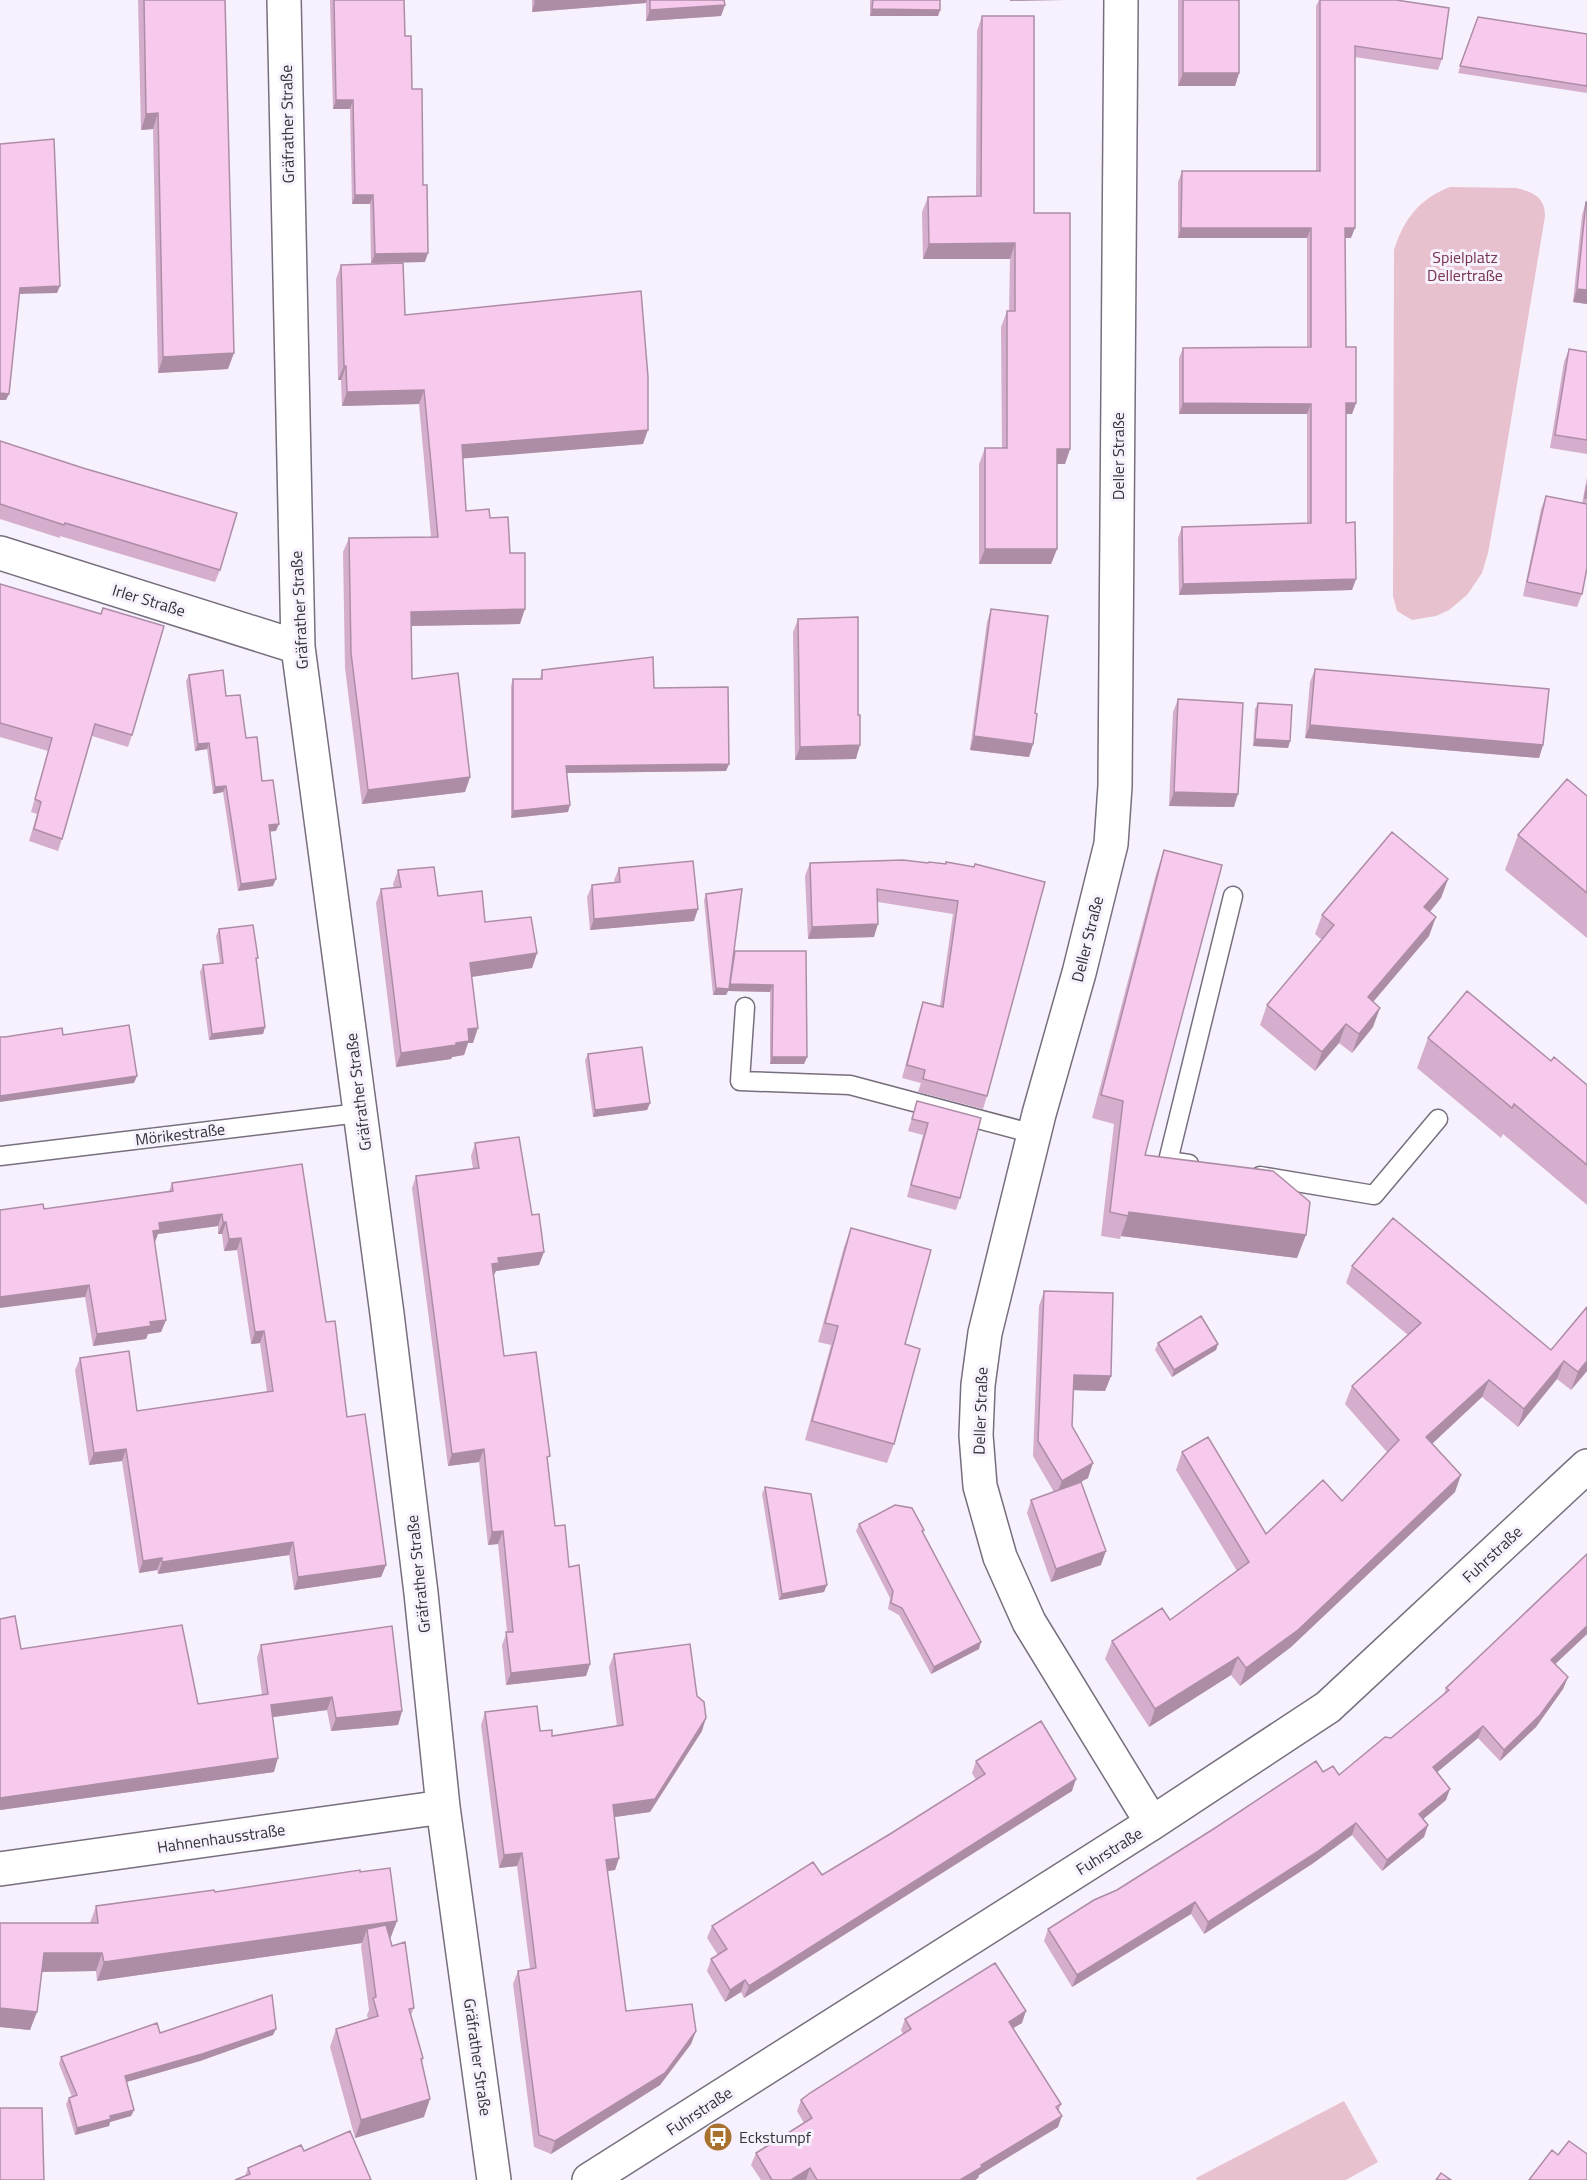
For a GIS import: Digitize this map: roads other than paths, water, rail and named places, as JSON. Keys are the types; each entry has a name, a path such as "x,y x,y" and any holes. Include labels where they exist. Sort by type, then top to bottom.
{"street":[{"name":"Gräfrather Straße","path":"284,0 298,647 358,1084 359,1113 387,1314 422,1605 443,1807 494,2180"},
{"name":"Deller Straße","path":"1121,0 1115,786 1111,844 1034,1134 985,1333 978,1385 976,1435 980,1486 1000,1557 1029,1622 1152,1823"},
{"name":"Irler Straße","path":"0,553 298,647"},
{"name":"Fuhrstraße","path":"599,2178 1152,1823 1328,1707 1587,1466"},
{"name":"Hahnenhausstraße","path":"0,1869 443,1807"}],"lane":[{"path":"1202,1167 1168,1161 1233,896"},
{"path":"745,1007 740,1082 850,1085 1034,1134"},
{"name":"Mörikestraße","path":"0,1156 359,1113"},
{"path":"1248,1174 1374,1195 1438,1119"}],"place":[{"name":"Eckstumpf","path":"718,2137"}],"park label":[{"name":"Spielplatz Dellertraße","path":"1465,266"}]}
